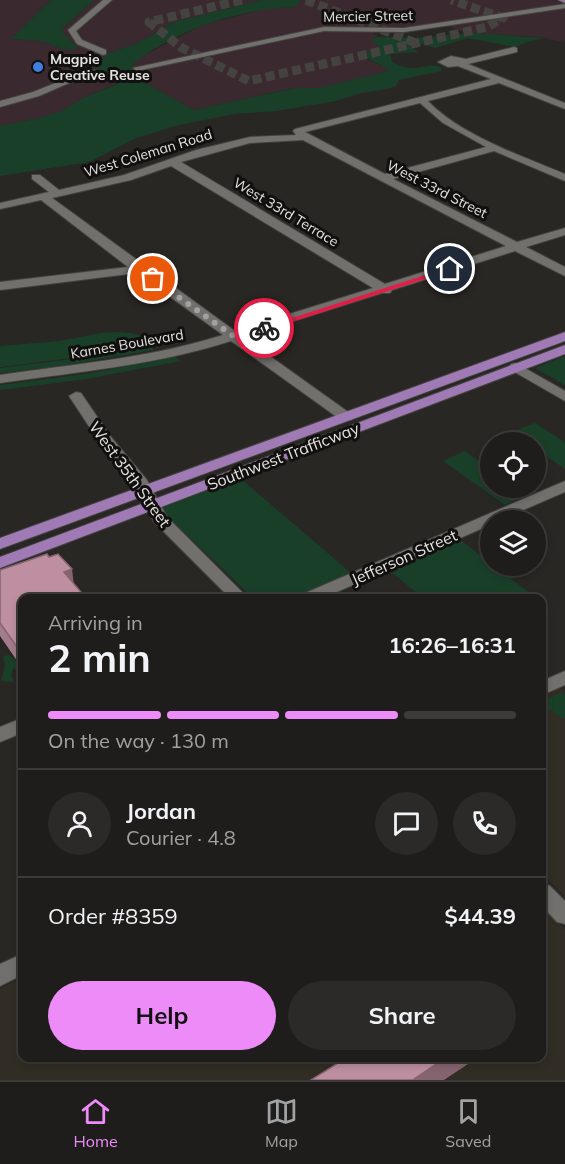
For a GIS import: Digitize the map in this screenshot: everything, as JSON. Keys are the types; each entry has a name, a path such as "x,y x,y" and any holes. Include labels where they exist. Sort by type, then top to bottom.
{"main road":[{"name":"Southwest Trafficway","path":"0,563 346,417 565,336"},
{"name":"Southwest Trafficway","path":"0,544 148,499 565,348"}],"street":[{"path":"103,52 77,41 72,30 100,4 108,0"},
{"name":"Mercier Street","path":"137,68 335,28 404,30 564,2"},
{"path":"514,50 461,63 565,106"},
{"path":"0,104 93,71"},
{"name":"West Coleman Road","path":"0,206 127,178 171,161 250,140 301,134 422,99 500,80"},
{"path":"0,98 13,101"},
{"path":"422,99 433,114 496,147 565,178"},
{"name":"West 33rd Street","path":"301,134 565,272"},
{"path":"384,178 496,147"},
{"name":"West 33rd Terrace","path":"171,161 386,290"},
{"path":"36,177 58,194"},
{"path":"44,197 139,269 346,417"},
{"name":"Karnes Boulevard","path":"0,378 135,360 235,337 565,231"},
{"path":"0,286 139,269"},
{"path":"516,367 565,397"},
{"name":"West 35th Street","path":"76,396 105,440 141,483 160,519 236,594"},
{"name":"Jefferson Street","path":"318,594 565,486"},
{"path":"546,687 563,681"},
{"path":"0,735 18,727"},
{"path":"546,896 565,915"},
{"path":"0,976 18,966"}],"shaded area":[{"path":"0,0 51,0 11,39 42,41 62,49 77,47 63,33 63,28 94,0 262,0 174,22 136,44 103,55 106,59 89,63 120,82 85,97 61,111 0,126"},
{"path":"301,0 554,0 565,4 565,40 560,42 542,37 467,33 440,23 403,29 372,29 371,32 378,37 375,38 381,47 363,53 366,59 394,71 319,89 294,88 194,110 136,78 132,64 202,25 269,8 295,7"},
{"path":"558,686 565,691 565,897 546,878 546,692"},
{"path":"546,910 565,929 565,1080 0,1080 0,989 18,979 18,1062 546,1062"}],"green space":[{"path":"51,0 94,0 63,28 63,33 77,47 75,50 62,49 42,41 11,39"},
{"path":"262,0 301,0 295,7 252,12 188,31 133,64 136,78 194,110 295,88 319,88 388,71 363,53 380,47 371,40 378,37 418,38 474,33 545,38 516,47 468,38 435,48 423,44 410,47 419,52 390,54 392,62 411,68 435,66 442,68 441,71 399,80 396,86 387,89 361,93 336,101 276,111 234,114 175,126 134,139 89,162 0,176 0,126 61,111 85,97 120,83 88,63 105,59 103,55 136,44 174,22"},
{"path":"101,333 132,333 148,342 146,345 78,357 0,367 0,346 60,341"},
{"path":"151,346 154,350 66,365 0,373 0,368"},
{"path":"565,356 565,385 535,368"},
{"path":"175,357 181,361 86,379 0,390 0,385 86,374"},
{"path":"535,423 565,442 565,469 546,456 546,432 512,432"},
{"path":"465,451 480,462 480,487 443,461"},
{"path":"240,478 351,573 302,594 249,594 163,512 163,507"},
{"path":"495,498 521,498 505,505"},
{"path":"458,538 480,555 480,576 507,576 530,593 528,594 418,594 388,569"},
{"path":"8,655 18,664 18,674 14,667 11,675 14,682 1,681 5,666 3,657"},
{"path":"561,692 565,695 565,718 551,710 546,713 546,700"}],"building":[{"path":"47,554 49,557 58,554 72,569 64,572 83,594 18,594 18,648 0,623 0,570"},
{"path":"340,1062 439,1062 415,1080 311,1080"}],"tunnel":[{"path":"242,0 149,22 182,48 249,81 487,27 503,18 451,0"},
{"path":"306,0 416,43"}],"way so far":[{"path":"153,279 235,337 264,328"}],"place":[{"name":"Magpie Creative Reuse","path":"38,67"}],"route":[{"path":"264,328 450,269"}]}
